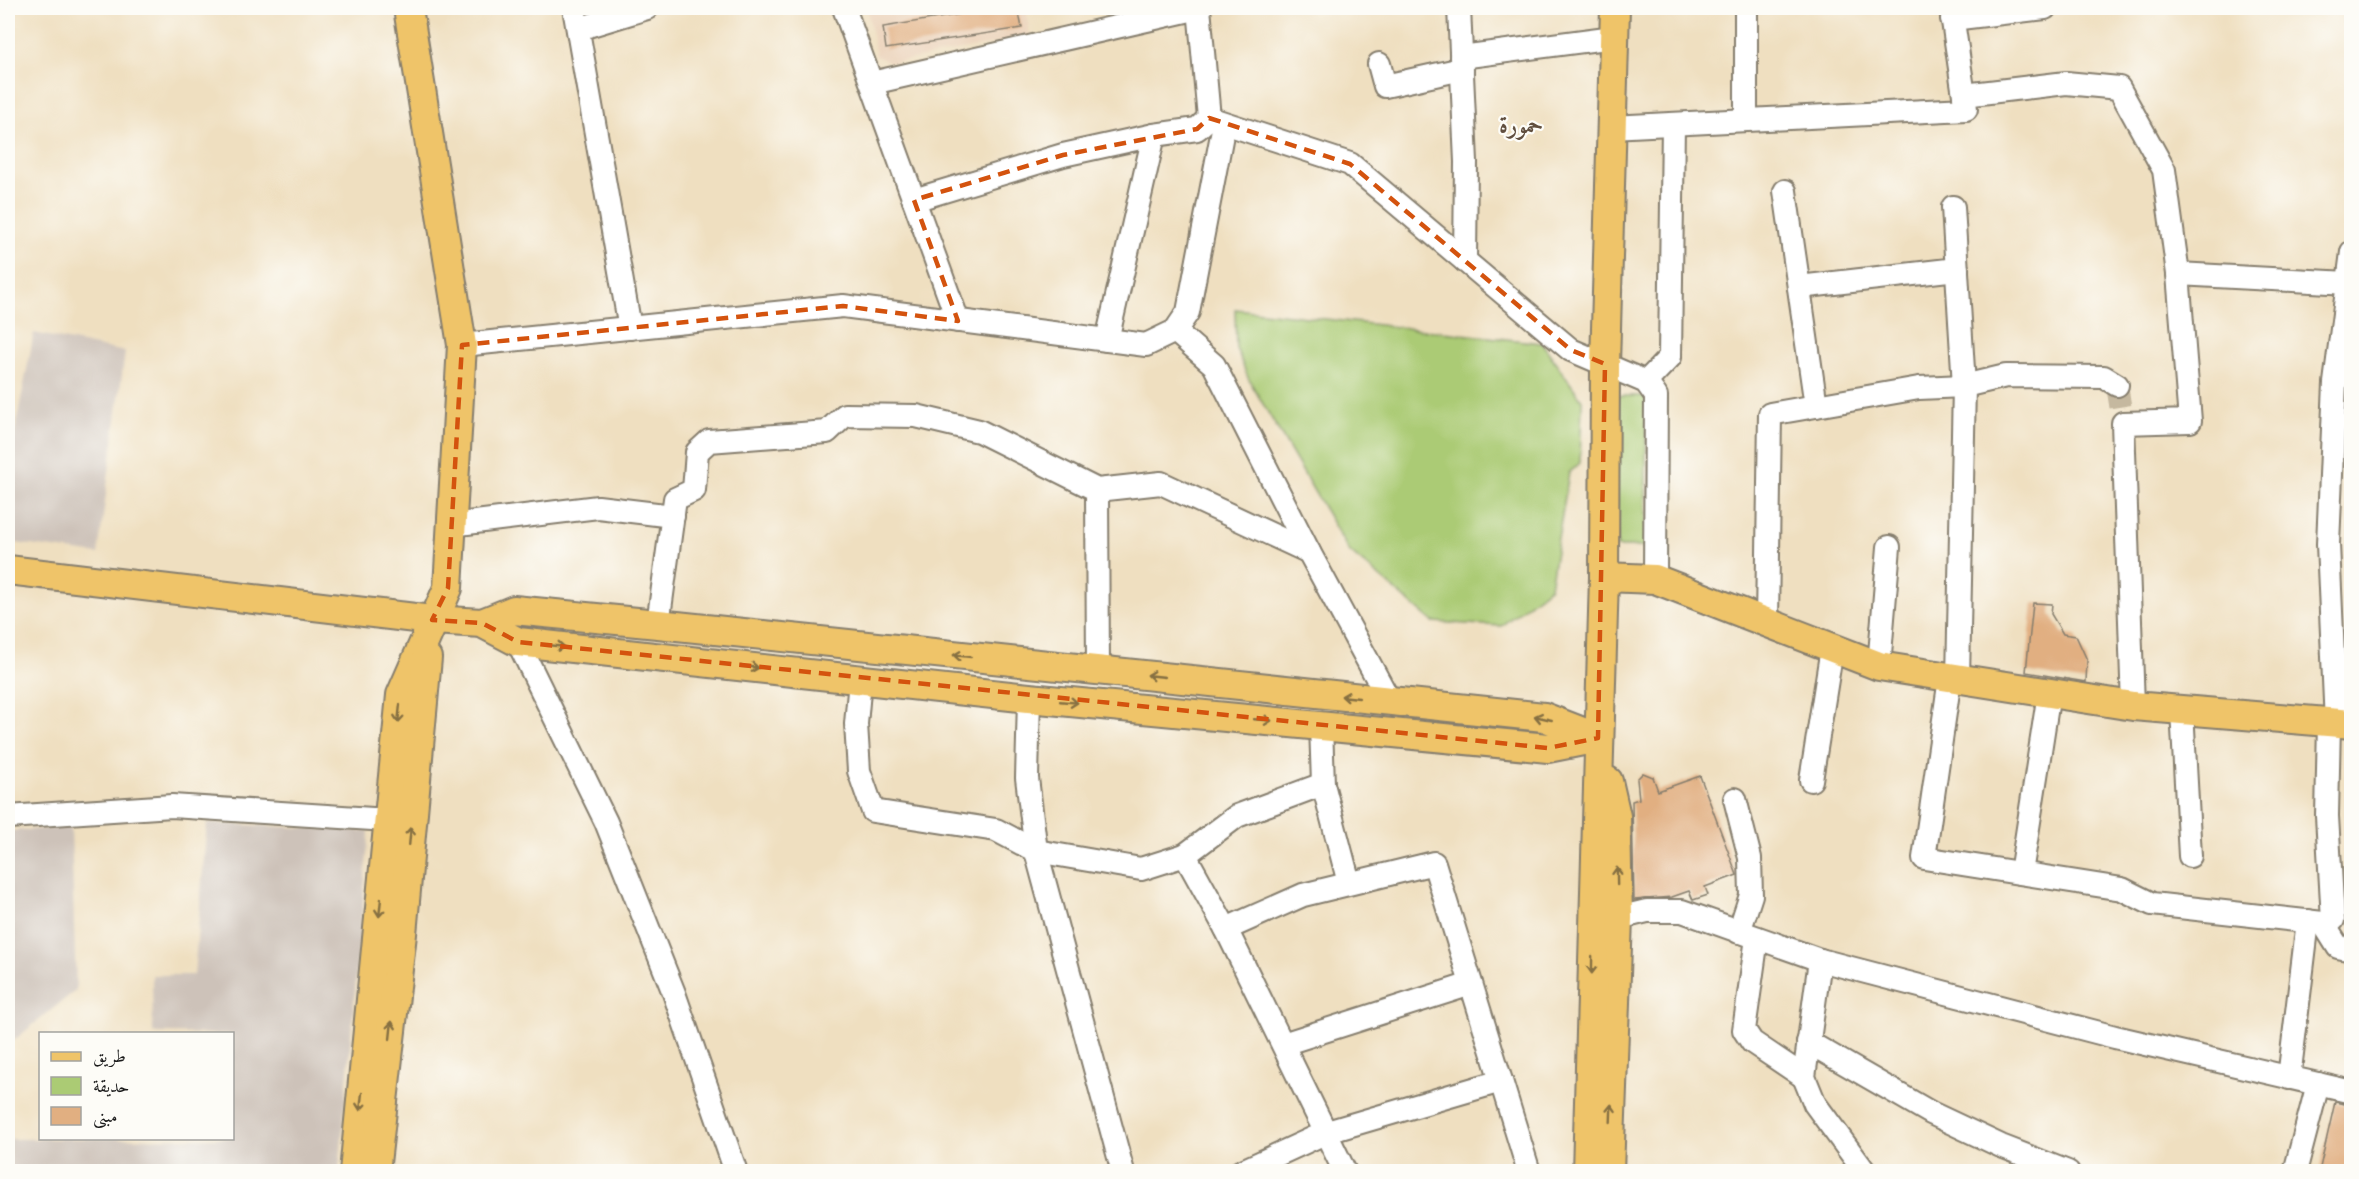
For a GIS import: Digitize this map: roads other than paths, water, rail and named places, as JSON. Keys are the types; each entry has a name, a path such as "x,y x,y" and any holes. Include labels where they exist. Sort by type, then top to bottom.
{"main road":[{"path":"354,1172 401,695 448,588 462,345 408,8"},
{"path":"1587,1172 1616,816 1598,738 1604,577 1605,364 1615,8"},
{"path":"8,570 432,620 482,623 518,642 1029,698 1548,748 1598,738"},
{"path":"1604,577 1655,579 1879,666 2133,706 2339,724"},
{"path":"482,623 514,610 658,624 1544,717 1598,738"},
{"path":"375,1172 432,620"},
{"path":"1606,919 1609,1172"}],"street":[{"path":"630,328 576,18 646,8"},
{"path":"844,8 958,321"},
{"path":"462,345 843,306 1146,345 1175,331 1188,312 1216,121 1199,8 872,83"},
{"path":"1459,8 1466,162 1465,261"},
{"path":"1746,8 1746,120"},
{"path":"1611,127 1966,109 1952,13 2044,8"},
{"path":"1379,64 1385,86 1461,63 1614,37"},
{"path":"1964,95 2066,83 2119,88 2164,170 2178,274 2190,421 2123,423 2133,706"},
{"path":"914,200 1063,155 1154,135 1197,129 1216,121 1350,164 1571,350 1646,382 1656,396 1655,579"},
{"path":"1646,382 1670,357 1672,124"},
{"path":"1107,340 1154,135"},
{"path":"1785,191 1816,406"},
{"path":"1953,207 1964,386 1954,678 1924,858 2122,889 2152,904 2315,922 2333,920 2327,816 2339,724 2328,544 2343,384 2348,283 2352,252"},
{"path":"1799,287 1957,269"},
{"path":"2178,274 2348,283"},
{"path":"1175,331 1214,365 1309,552 1390,702"},
{"path":"1767,623 1770,414 1919,388 1964,386 2006,376 2104,377 2117,385"},
{"path":"658,624 675,499 694,490 697,452 709,441 827,432 845,415 916,416 979,431 1097,490 1161,483 1309,552"},
{"path":"1097,490 1098,670"},
{"path":"451,525 598,507 673,516"},
{"path":"1879,666 1889,547"},
{"path":"518,642 606,822 674,993 736,1172"},
{"path":"1811,780 1832,648"},
{"path":"860,680 855,724 859,771 873,812 996,830 1036,851 1141,869 1185,855 1237,816 1323,784"},
{"path":"2020,873 2049,693"},
{"path":"1029,698 1027,778 1036,851 1123,1172"},
{"path":"2182,711 2190,856"},
{"path":"1321,725 1323,784 1349,883"},
{"path":"1736,799 1750,858 1751,895 1744,1030 1752,1042 1804,1077"},
{"path":"8,817 172,806 388,820"},
{"path":"1185,855 1226,929 1345,1172"},
{"path":"1226,929 1303,895 1434,863 1529,1172"},
{"path":"1606,919 1647,911 1682,911 1820,960 2115,1037 2352,1092"},
{"path":"2315,922 2338,947 2352,950"},
{"path":"2289,1078 2315,922"},
{"path":"1820,960 1804,1077 1815,1104 1866,1172"},
{"path":"1283,1044 1471,984"},
{"path":"1808,1042 1931,1113 2001,1146 2068,1172"},
{"path":"1240,1172 1327,1132 1501,1081"},
{"path":"2295,1172 2318,1084"}],"tunnel":[{"path":"2117,385 2123,423"}],"district":[{"name":"حمورة","path":"1521,125"}]}
